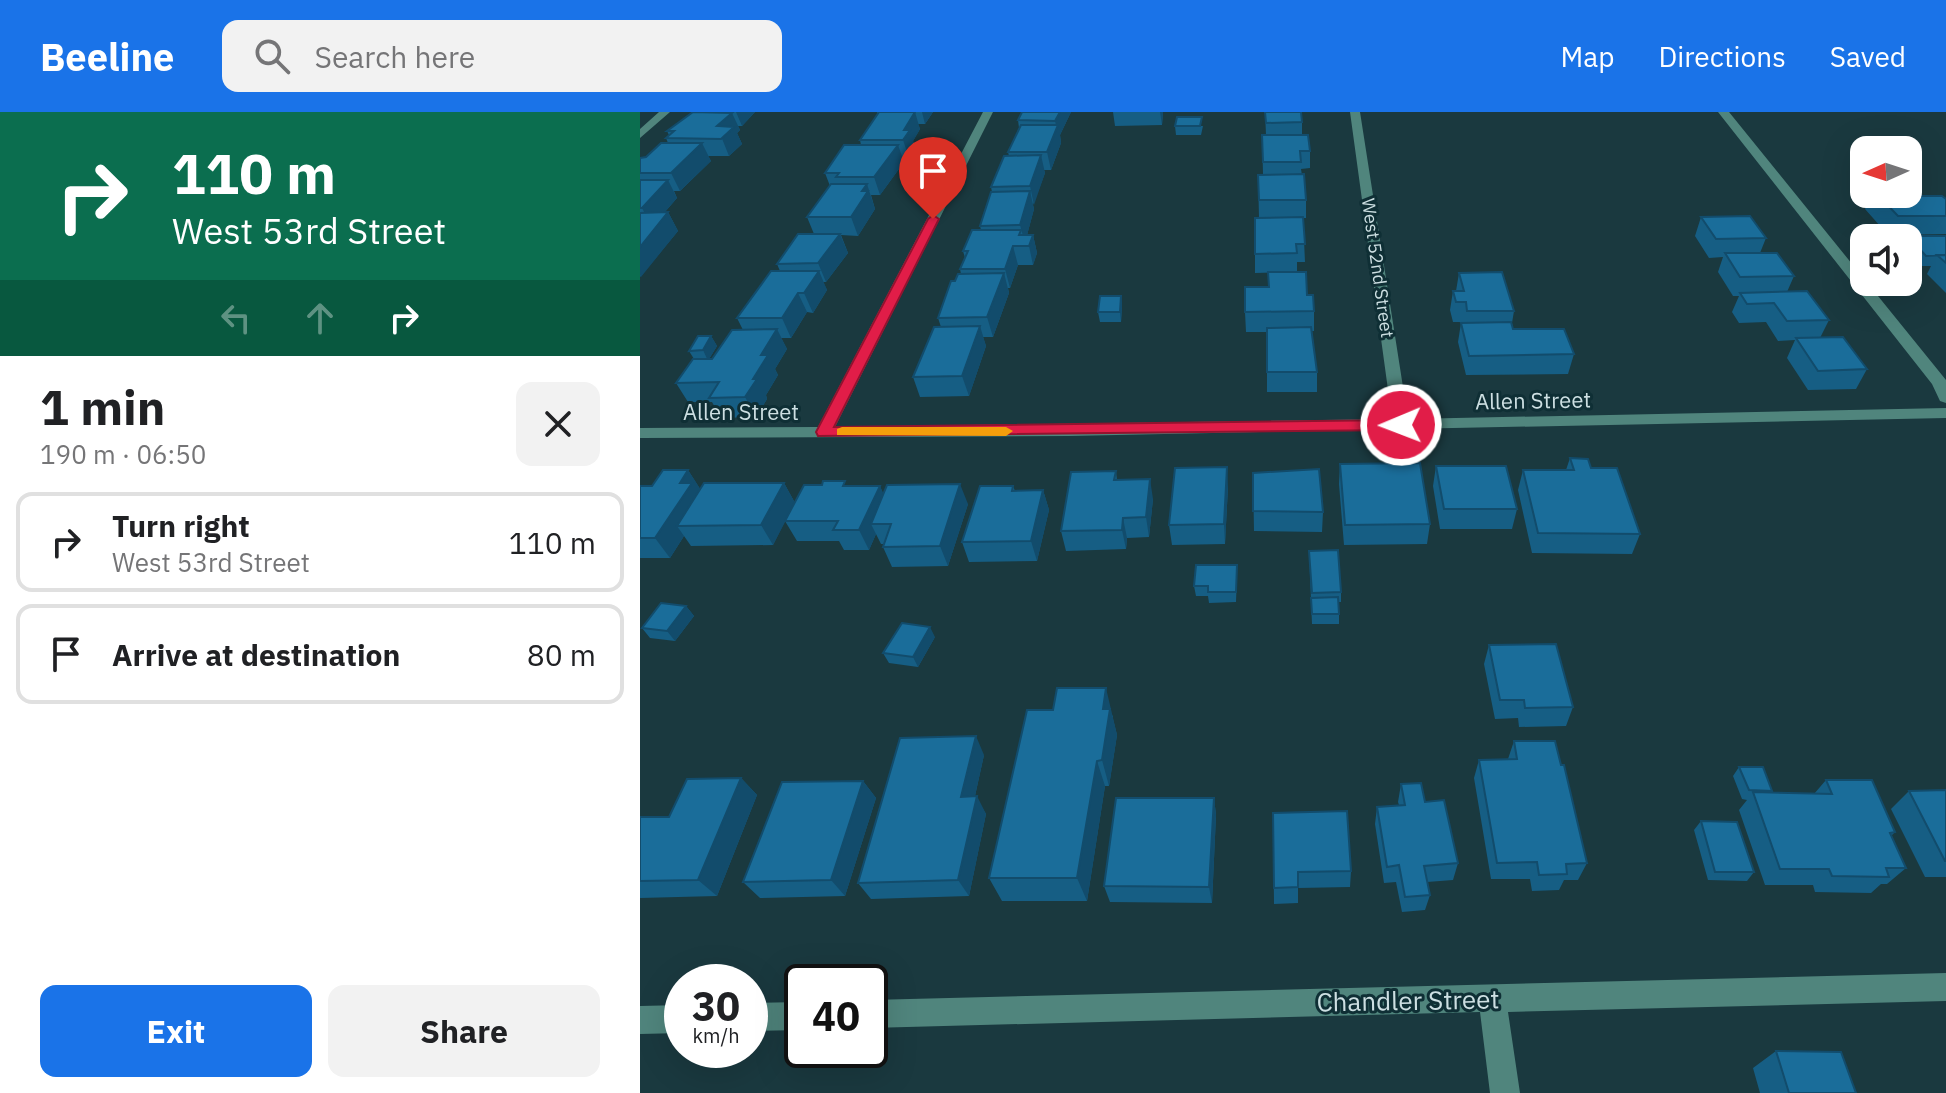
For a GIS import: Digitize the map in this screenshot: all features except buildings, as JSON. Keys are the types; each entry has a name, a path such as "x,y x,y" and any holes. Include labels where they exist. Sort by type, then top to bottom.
{"street":[{"path":"640,135 665,112"},
{"path":"824,432 988,112"},
{"name":"West 52nd Street","path":"1355,112 1401,425"},
{"path":"1723,112 1940,383 1946,398"},
{"name":"Allen Street","path":"640,434 1401,425 1946,413"},
{"name":"Chandler Street","path":"888,1014 1946,987"},
{"path":"1492,998 1505,1093"},
{"path":"640,1020 664,1019"}],"slow traffic":[{"path":"842,432 1006,431"}],"route":[{"path":"933,219 824,432 1401,425"}]}
